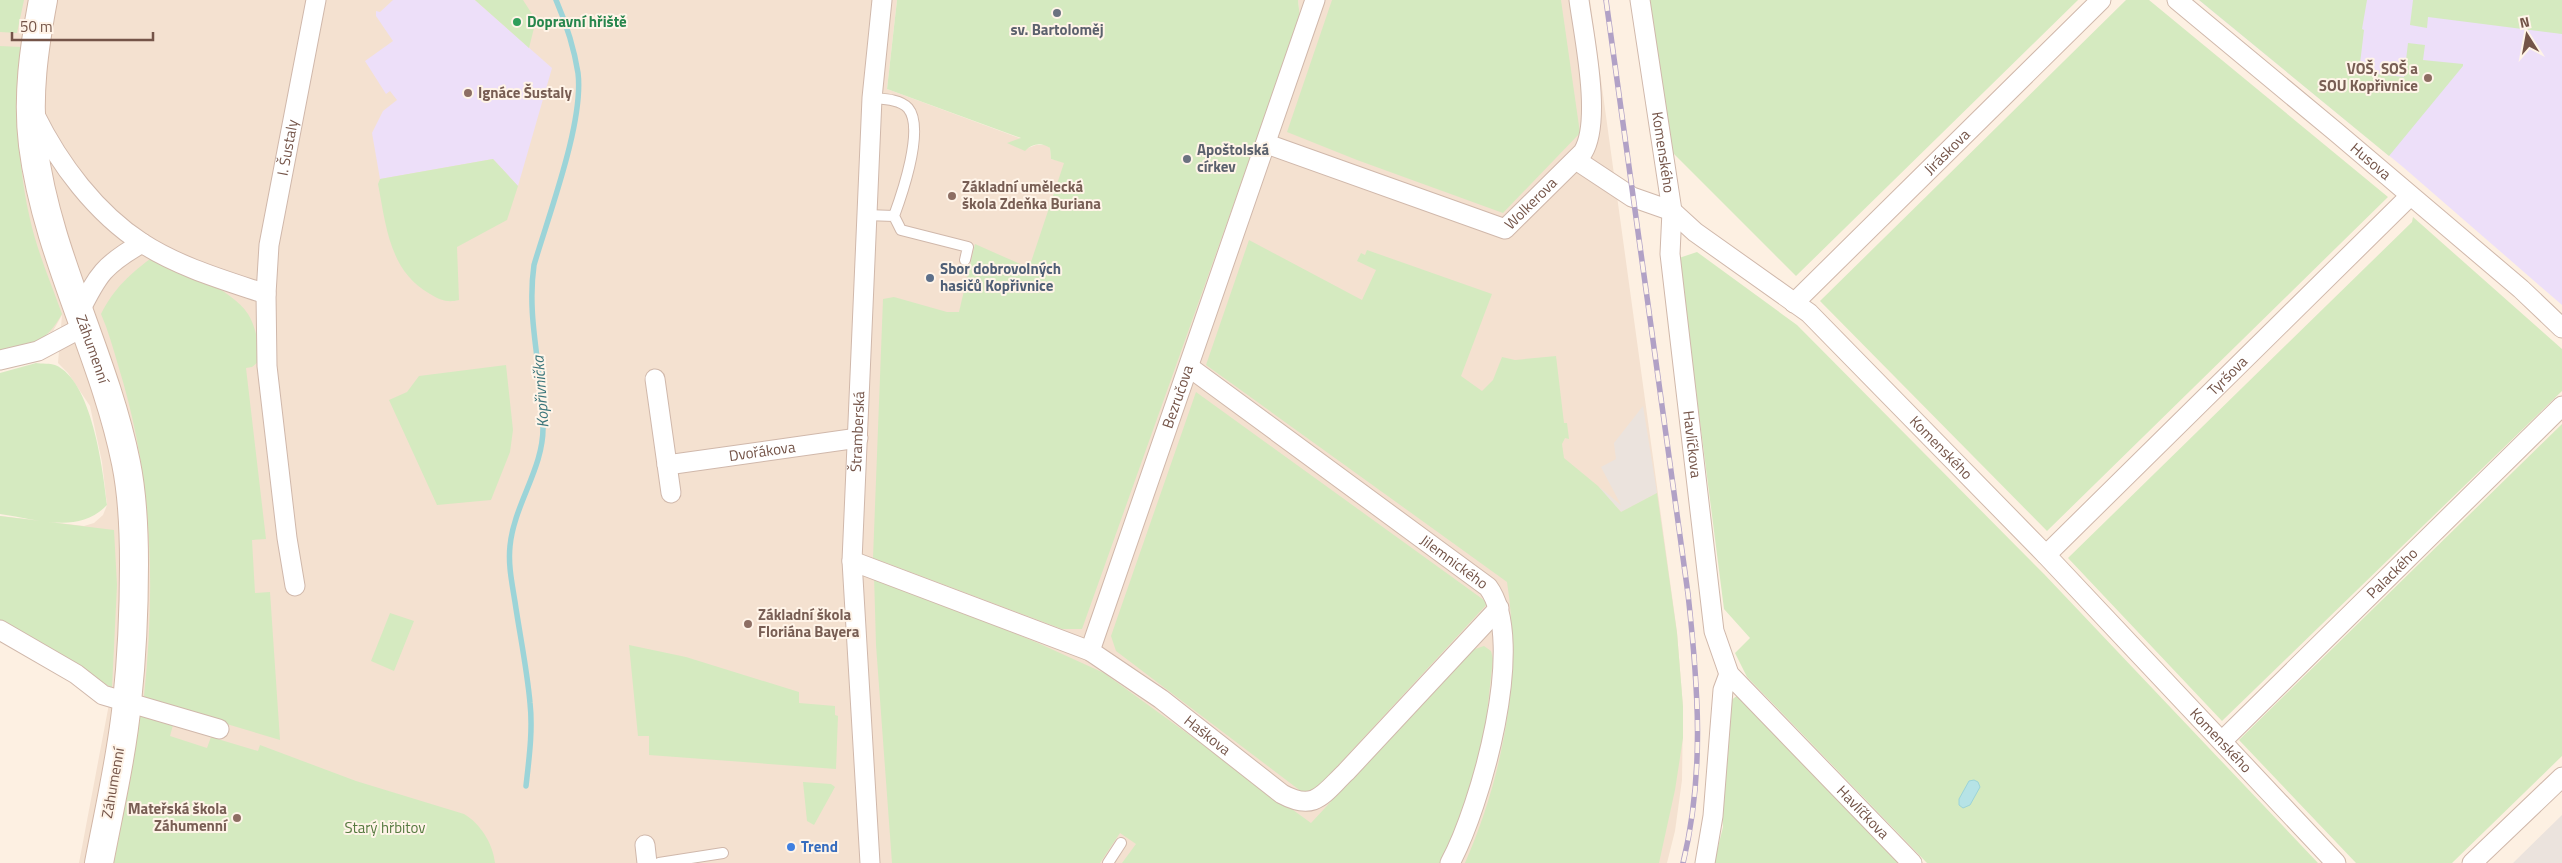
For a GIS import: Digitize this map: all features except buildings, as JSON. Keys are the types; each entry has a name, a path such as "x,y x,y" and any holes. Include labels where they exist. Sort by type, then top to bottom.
{"main road":[{"name":"Záhumenní","path":"43,0 31,79 32,143 38,179 52,236 111,404 132,493 134,597 127,703 99,863"}],"street":[{"name":"I. Šustaly","path":"295,586 287,538 267,366 266,294 269,245 316,0"},
{"name":"Štramberská","path":"870,863 852,561 872,98 882,0"},
{"name":"Bezručova","path":"1090,651 1267,144 1315,0"},
{"name":"Wolkerova","path":"1267,144 1505,229 1576,160 1587,145 1591,127 1590,88 1579,0"},
{"name":"Komenského","path":"1640,0 1672,211 1695,232 1809,313 2046,555 2336,863"},
{"name":"Jiráskova","path":"1794,303 2101,0"},
{"name":"Husova","path":"2177,0 2521,290 2562,328"},
{"path":"31,107 57,157 110,217 142,243 203,272 266,294"},
{"path":"1576,160 1632,197 1672,211"},
{"name":"Tyršova","path":"2046,555 2410,196"},
{"name":"Havlíčkova","path":"1672,211 1670,254 1714,631 1730,674 1912,863"},
{"path":"0,360 38,351 81,320 102,270 118,256 142,243"},
{"name":"Jilemnického","path":"1189,367 1488,587 1499,608 1503,653 1497,712 1479,792 1450,863"},
{"path":"655,379 671,493"},
{"name":"Palackého","path":"2222,740 2562,406"},
{"name":"Dvořákova","path":"667,465 858,438"},
{"name":"Haškova","path":"852,561 1090,651 1161,699 1282,794 1294,800 1312,803 1346,772 1499,608"},
{"path":"0,630 76,674 103,695 219,729"},
{"path":"1705,863 1713,816 1723,690 1730,674"},
{"path":"2472,863 2562,777"}],"lane":[{"path":"872,98 886,99 904,104 914,121 906,185 894,216 901,230 968,247 965,260"},
{"path":"866,215 894,216"},
{"path":"1108,863 1121,843"},
{"path":"659,863 723,853"}],"shaded area":[{"path":"0,0 897,0 887,89 1022,139 1008,143 1028,148 1036,145 1046,145 1050,148 1051,159 1064,162 1248,159 1300,18 1298,0 1590,0 1677,632 1683,707 1682,780 1675,831 1667,863 79,863 112,688 40,643 0,516 84,526 94,523 103,515 107,505 102,462 90,406 68,373 58,363 62,315 53,331 0,354"},
{"name":"Ignáce Šustaly","path":"393,0 475,0 552,68 518,186 493,159 380,179 372,133 383,111 397,100 390,91 386,94 365,61 393,41 376,16 376,11 380,12"},
{"name":"VOŠ, SOŠ a SOU Kopřivnice","path":"2199,0 2562,0 2562,305 2403,167"},
{"path":"1643,406 1657,493 1621,512 1598,486 1621,505 1601,467 1616,459 1614,443"},
{"path":"2562,815 2562,863 2513,863"}],"green space":[{"path":"0,0 24,0 17,33 0,32"},
{"name":"Dopravní hřiště","path":"475,0 523,0 536,20 529,48"},
{"path":"897,0 1298,0 1300,18 1082,629 1062,629 873,558 883,299 894,297 947,312 959,312 975,244 1029,268 1064,163 1051,159 1050,148 1047,146 1034,145 1025,151 1007,143 1021,138 887,89"},
{"path":"1332,0 1561,0 1580,133 1503,213 1357,160 1287,132"},
{"path":"1649,0 2078,0 1796,276 1671,151"},
{"path":"2126,0 2149,0 2388,197 2047,531 1820,301"},
{"path":"2199,0 2367,0 2362,29 2364,30 2359,72 2404,77 2408,43 2425,45 2423,60 2463,64 2463,66 2389,156"},
{"path":"2413,0 2562,0 2562,34 2428,17 2427,28 2410,25"},
{"path":"0,46 21,47 18,112 22,176 33,231 62,314 50,331 37,342 0,354"},
{"path":"493,159 518,186 507,220 457,247 459,300 447,301 440,299 416,284 398,260 387,231 378,184 380,179"},
{"path":"2413,217 2562,349 2562,391 2222,721 2068,558 2412,222"},
{"path":"1249,240 1362,300 1376,270 1357,261 1361,253 1365,255 1367,250 1492,294 1461,376 1482,391 1493,380 1502,357 1515,360 1556,356 1564,423 1567,423 1569,439 1565,438 1562,444 1564,458 1598,486 1621,512 1657,493 1677,633 1683,707 1683,738 1675,790 1659,863 1465,863 1490,796 1506,726 1512,654 1507,582 1206,365"},
{"path":"1697,252 1797,325 2044,574 2318,863 1927,863 1747,677 1735,653 1750,638 1724,609 1679,258"},
{"path":"154,256 205,280 230,296 248,314 255,332 258,344 258,362 252,367 246,368 266,539 252,540 255,593 270,592 280,740 150,701 144,696 148,654 150,571 144,488 129,406 101,314 112,296 124,282"},
{"path":"36,363 55,365 68,374 78,388 87,407 99,449 107,505 96,514 84,520 57,523 0,514 0,373"},
{"path":"506,365 513,430 510,452 491,500 437,505 389,400 407,392 419,376"},
{"path":"1196,392 1488,603 1318,787 1311,792 1302,792 1116,651 1111,636"},
{"path":"2562,424 2562,756 2452,863 2356,863 2239,740"},
{"path":"0,516 114,530 117,585 112,688 0,621"},
{"path":"874,575 1038,643 1104,673 1311,823 1472,650 1484,646 1491,651 1493,659 1486,722 1470,795 1442,863 1122,863 1136,844 1120,833 1100,863 892,863 876,645"},
{"path":"390,613 414,621 394,671 371,661"},
{"path":"629,645 686,657 799,692 799,703 835,706 835,715 838,716 836,769 649,755 649,736 638,736"},
{"path":"1738,695 1902,863 1714,863 1723,827 1722,812 1730,701"},
{"name":"Starý hřbitov","path":"141,711 173,725 170,736 207,748 211,737 258,751 260,745 356,781 464,814 476,823 485,835 492,849 495,863 114,863"},
{"path":"803,782 831,784 835,787 814,825 807,821"}],"water":[{"path":"1974,780 1978,782 1980,787 1970,805 1963,808 1959,805 1959,799 1969,781"}],"waterway":[{"name":"Kopřivnička","path":"526,786 531,713 511,574 510,546 517,515 539,457 542,441 542,406 532,306 534,265 571,142 578,93 578,73 574,54 556,0"}],"railway":[{"path":"1606,0 1692,628 1697,695 1697,762 1690,829 1683,863"}],"place":[{"name":"sv. Bartoloměj","path":"1057,13"},
{"name":"Dopravní hřiště","path":"517,22"},
{"name":"VOŠ, SOŠ a SOU Kopřivnice","path":"2428,78"},
{"name":"Ignáce Šustaly","path":"468,93"},
{"name":"Apoštolská církev","path":"1187,159"},
{"name":"Základní umělecká škola Zdeňka Buriana","path":"952,196"},
{"name":"Sbor dobrovolných hasičů Kopřivnice","path":"930,278"},
{"name":"Základní škola Floriána Bayera","path":"748,624"},
{"name":"Mateřská škola Záhumenní","path":"237,818"},
{"name":"Trend","path":"791,847"}]}
